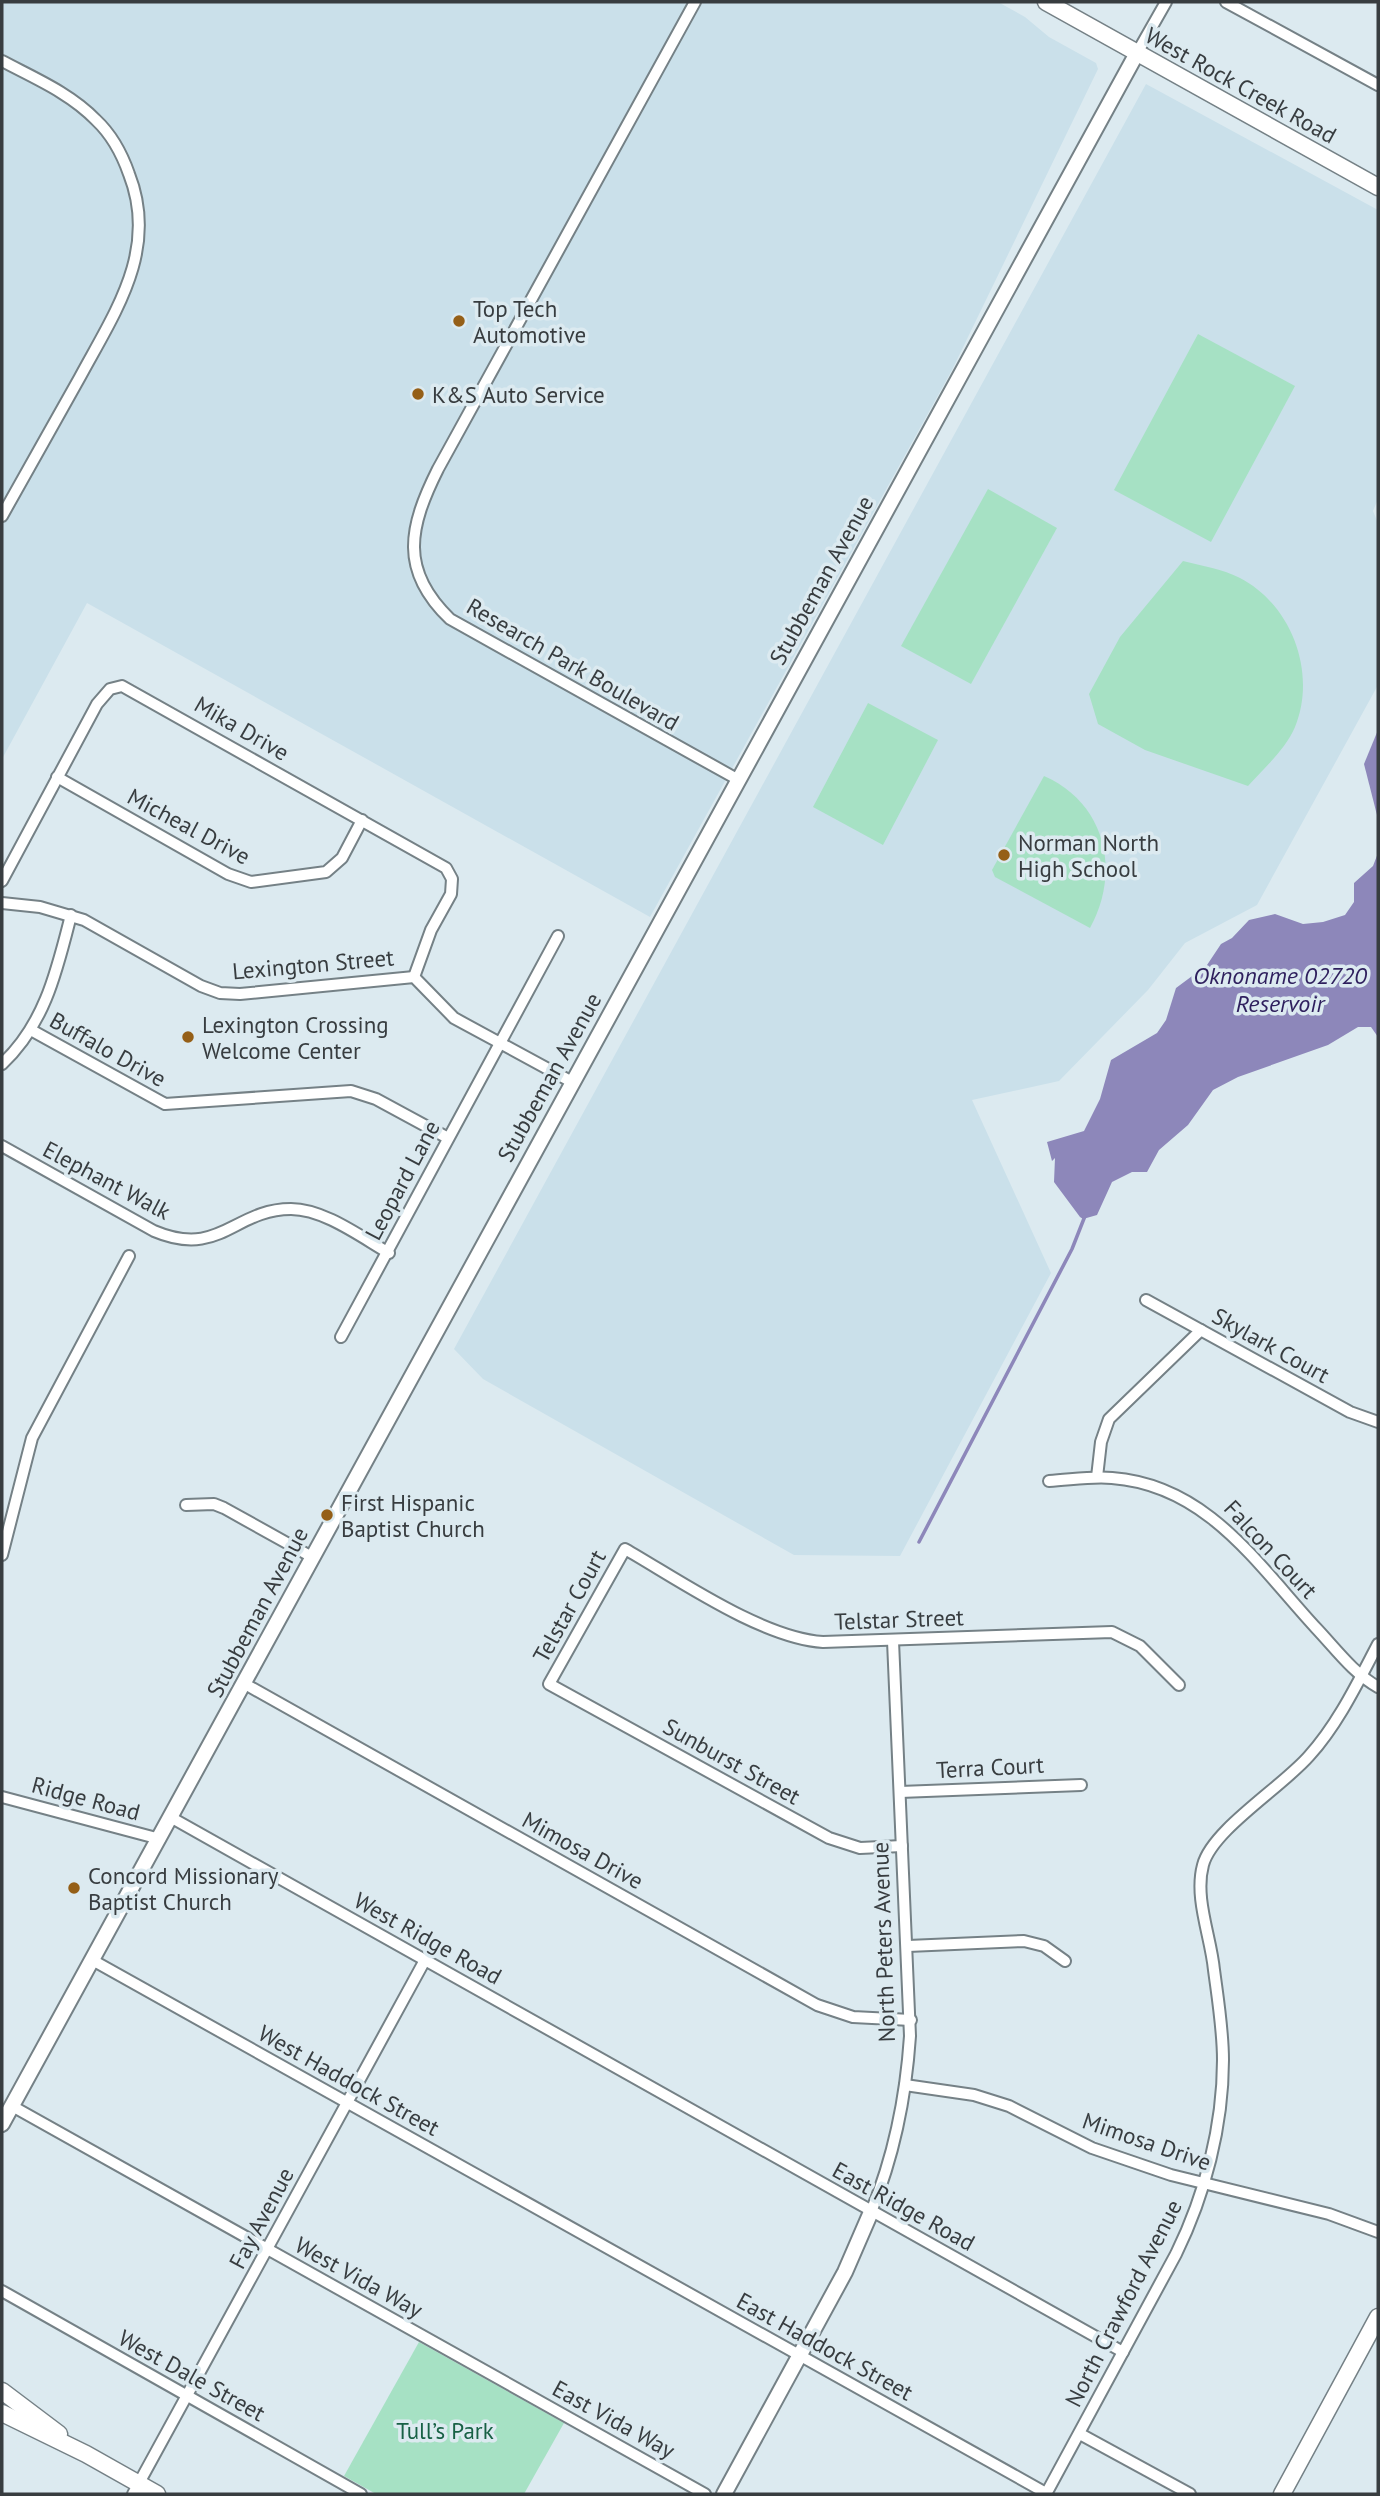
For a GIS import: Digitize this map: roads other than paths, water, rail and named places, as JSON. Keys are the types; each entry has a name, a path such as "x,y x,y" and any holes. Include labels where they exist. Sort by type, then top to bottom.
{"main road":[{"name":"West Rock Creek Road","path":"1046,2 1378,187"},
{"path":"1282,2494 1378,2317"},
{"path":"2,2391 136,2489 157,2494"},
{"path":"2,2413 86,2454"}],"street":[{"name":"Research Park Boulevard","path":"695,2 432,481 415,524 413,554 425,590 456,623 737,779"},
{"path":"1137,53 1166,2"},
{"path":"1234,4 1378,85"},
{"name":"Stubbeman Avenue","path":"2,2124 1137,53"},
{"path":"2,61 66,96 103,127 120,150 132,181 139,208 139,238 135,268 120,306 2,516"},
{"name":"Mika Drive","path":"57,777 102,697 115,687 131,689 440,863 452,879 451,894 426,941 414,977"},
{"path":"2,881 57,777"},
{"name":"Micheal Drive","path":"57,777 244,881 316,875 331,870 342,858 362,820"},
{"name":"Lexington Street","path":"2,903 40,907 71,915 97,926 201,986 220,993 240,995 414,977 424,984 443,1010 572,1082"},
{"path":"2,1064 30,1030 58,970 71,915"},
{"name":"Leopard Lane","path":"341,1337 558,936"},
{"name":"Buffalo Drive","path":"30,1030 165,1104 351,1091 376,1099 448,1138"},
{"name":"Elephant Walk","path":"2,1146 154,1231 177,1240 209,1239 268,1213 294,1209 322,1217 388,1253"},
{"path":"2,1555 32,1438 129,1256"},
{"name":"Skylark Court","path":"1146,1300 1350,1412 1378,1422"},
{"path":"1097,1477 1101,1441 1109,1419 1127,1398 1201,1330"},
{"name":"Falcon Court","path":"1049,1481 1097,1477 1134,1480 1167,1489 1209,1514 1238,1541 1361,1674 1378,1687"},
{"path":"186,1505 214,1504 224,1507 312,1557"},
{"name":"Telstar Street","path":"625,1549 783,1636 823,1643 1112,1632 1140,1646 1179,1685"},
{"name":"Telstar Court","path":"549,1684 625,1549"},
{"name":"North Peters Avenue","path":"724,2494 845,2272 872,2212 895,2137 905,2085 911,2020 893,1641"},
{"name":"North Crawford Avenue","path":"1046,2494 1185,2236 1203,2183 1220,2106 1223,2058 1220,2010 1201,1888 1202,1867 1216,1839 1282,1785 1310,1755 1378,1644"},
{"name":"Mimosa Drive","path":"245,1684 817,2005 853,2017 911,2020"},
{"name":"Sunburst Street","path":"549,1684 829,1838 860,1848 902,1846"},
{"name":"Terra Court","path":"900,1792 1081,1785"},
{"name":"Ridge Road","path":"2,1797 160,1839"},
{"name":"West Ridge Road","path":"172,1818 664,2095"},
{"path":"908,1946 1024,1941 1044,1946 1065,1961"},
{"name":"Fay Avenue","path":"136,2489 425,1960"},
{"name":"West Haddock Street","path":"93,1961 584,2235"},
{"name":"Mimosa Drive","path":"905,2085 974,2095 1113,2156 1203,2183 1329,2214 1378,2232"},
{"name":"East Ridge Road","path":"664,2095 1124,2352"},
{"name":"West Vida Way","path":"12,2106 502,2381"},
{"name":"East Haddock Street","path":"584,2235 1046,2494"},
{"name":"West Dale Street","path":"2,2291 361,2494"},
{"name":"East Vida Way","path":"502,2381 705,2494"},
{"path":"1080,2434 1190,2494"}],"water":[{"path":"1378,730 1378,819 1364,764"},
{"name":"Oknoname 02720 Reservoir","path":"1378,853 1378,1037 1371,1027 1358,1027 1328,1045 1238,1077 1213,1090 1188,1125 1159,1150 1147,1172 1132,1172 1112,1182 1097,1215 1083,1219 1080,1217 1054,1182 1055,1158 1052,1161 1047,1142 1084,1131 1100,1099 1111,1060 1157,1033 1166,1020 1176,988 1207,965 1221,944 1232,938 1249,920 1275,914 1303,924 1323,922 1345,915 1354,902 1354,883 1373,866"}],"waterway":[{"path":"919,1542 1072,1249 1085,1216"}],"place":[{"name":"Top Tech Automotive","path":"459,321"},
{"name":"K&S Auto Service","path":"418,394"},
{"name":"Norman North High School","path":"1004,855"},
{"name":"Lexington Crossing Welcome Center","path":"188,1037"},
{"name":"First Hispanic Baptist Church","path":"327,1515"},
{"name":"Concord Missionary Baptist Church","path":"74,1888"}],"park label":[{"name":"Tull’s Park","path":"445,2430"}]}
